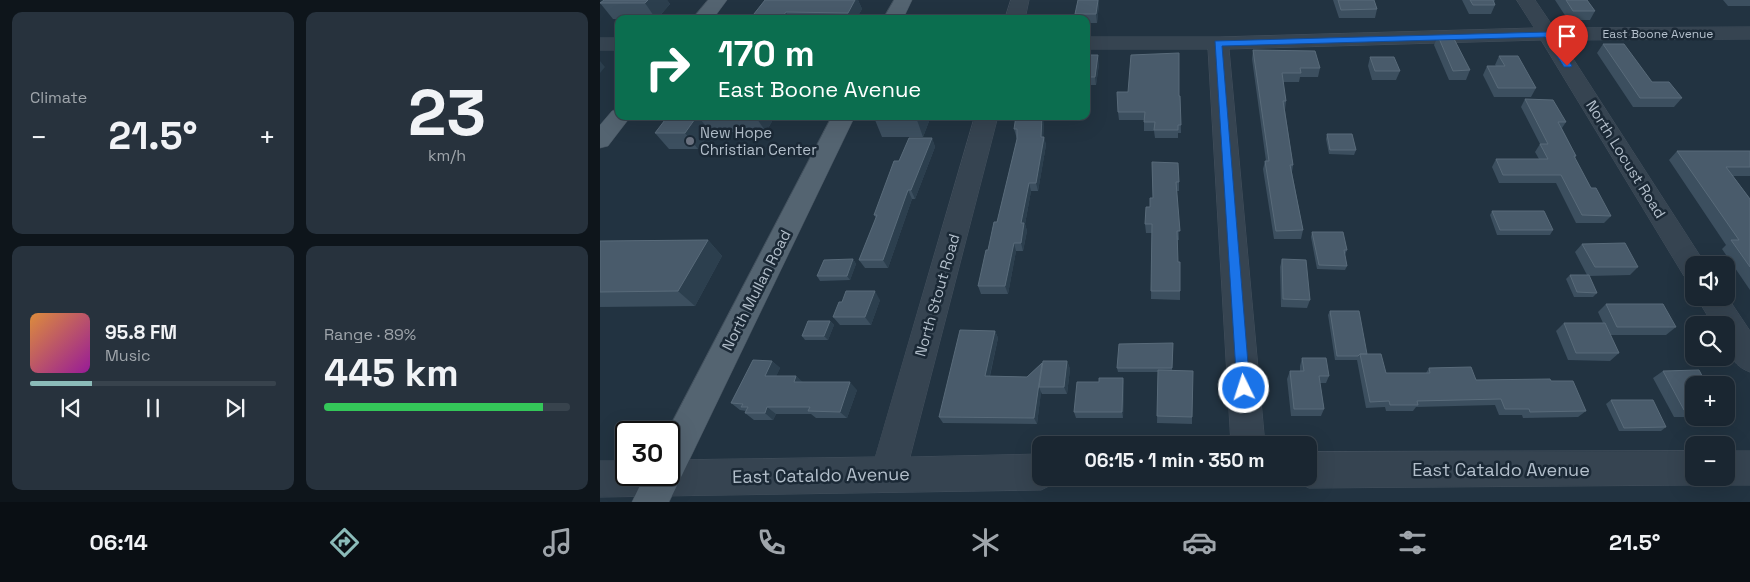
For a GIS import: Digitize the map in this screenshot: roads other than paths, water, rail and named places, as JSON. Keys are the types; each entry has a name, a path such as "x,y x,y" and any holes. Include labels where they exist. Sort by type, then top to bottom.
{"main road":[{"path":"705,15 718,0"},
{"path":"895,15 903,0"},
{"path":"600,140 617,120"},
{"name":"North Mullan Road","path":"680,442 842,120"}],"street":[{"path":"1015,15 1020,0"},
{"name":"North Locust Road","path":"1526,0 1687,256"},
{"name":"East Boone Avenue","path":"1090,43 1218,43 1548,34 1750,33"},
{"path":"1218,43 1247,436"},
{"path":"600,44 615,44"},
{"name":"North Stout Road","path":"888,474 986,120"},
{"path":"1717,306 1750,358"},
{"name":"East Cataldo Avenue","path":"1317,470 1685,468"},
{"path":"1735,468 1750,468"},
{"name":"East Cataldo Avenue","path":"680,479 1032,472"},
{"name":"East Cataldo Avenue","path":"600,479 615,479"}],"place":[{"name":"New Hope Christian Center","path":"690,141"}]}
